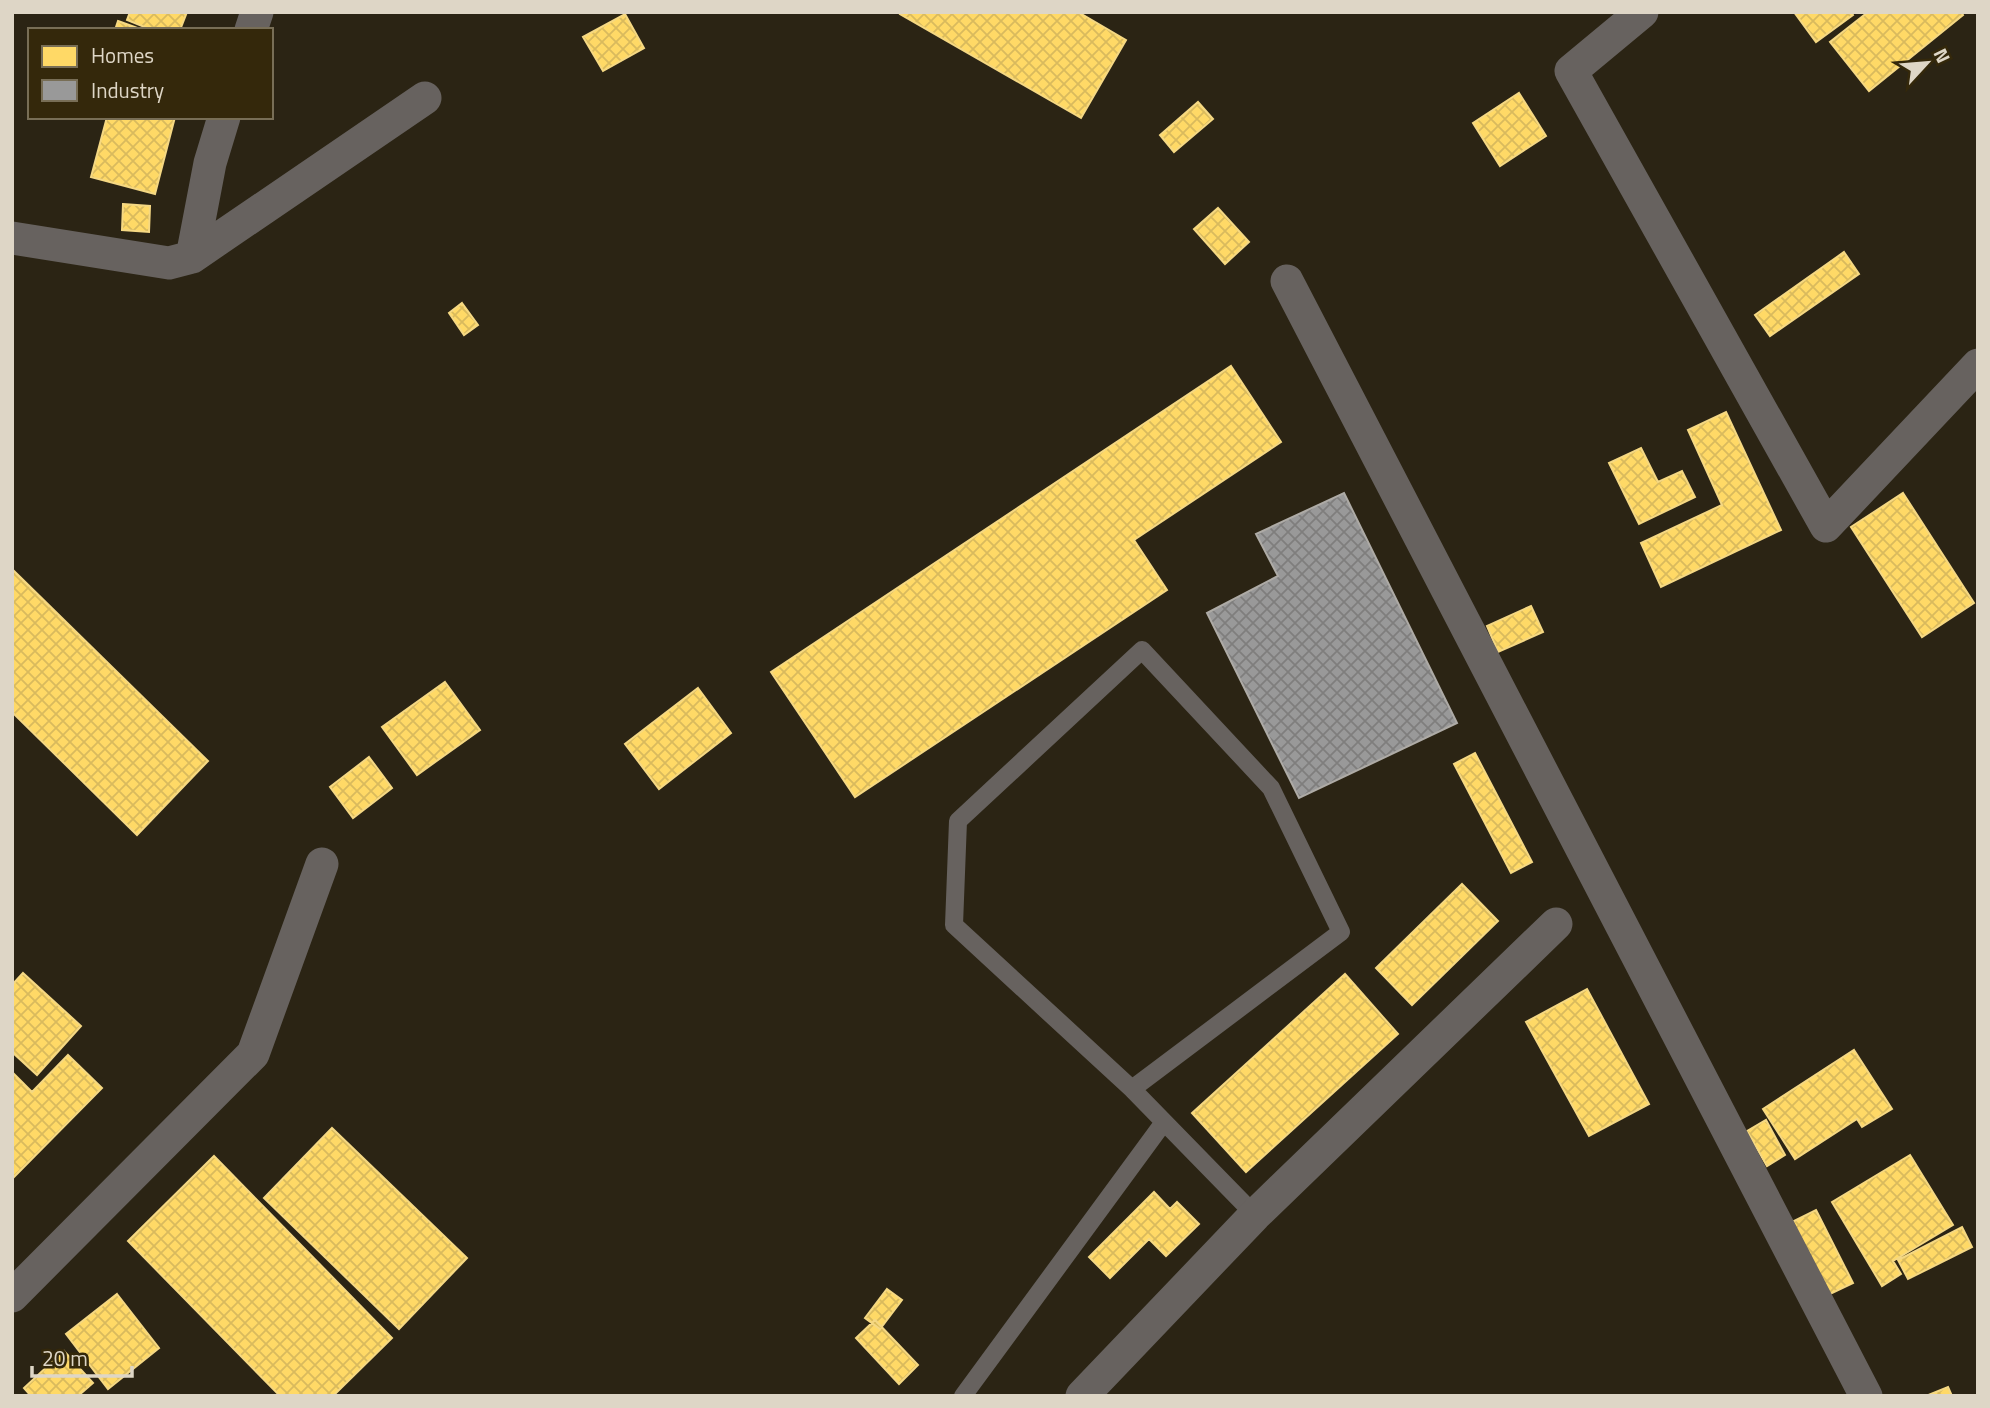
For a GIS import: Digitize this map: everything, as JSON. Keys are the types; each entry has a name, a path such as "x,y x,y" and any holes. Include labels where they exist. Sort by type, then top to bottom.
{"street":[{"path":"1642,12 1571,71 1826,526 1978,365"},
{"path":"12,238 169,263 192,257 425,98"},
{"path":"192,257 210,163 223,119"},
{"path":"1287,281 1866,1396"},
{"path":"12,1296 253,1054 322,864"},
{"path":"1082,1396 1255,1215 1556,924"}],"lane":[{"path":"1132,1089 1341,932 1271,788 1142,650 958,821 954,925 1132,1089 1255,1215"},
{"path":"963,1396 1164,1122"}],"building: Homes":[{"path":"130,12 187,12 181,28 147,28 127,20"},
{"path":"1078,12 1126,40 1081,118 900,14"},
{"path":"1794,12 1851,12 1853,15 1816,42"},
{"path":"1868,12 1961,12 1963,15 1869,91 1830,42"},
{"path":"625,14 644,48 603,71 583,37"},
{"path":"118,21 137,28 116,28"},
{"path":"1519,93 1546,136 1500,166 1473,123"},
{"path":"1198,102 1213,119 1174,152 1160,135"},
{"path":"106,119 174,119 155,194 91,177"},
{"path":"123,204 150,206 149,232 122,230"},
{"path":"1218,208 1249,242 1225,264 1194,229"},
{"path":"1844,252 1859,274 1770,336 1755,315"},
{"path":"462,303 478,325 464,335 449,313"},
{"path":"1231,366 1281,442 1134,540 1167,590 855,797 771,672"},
{"path":"1726,412 1781,530 1661,587 1641,543 1722,505 1688,430"},
{"path":"1641,448 1658,482 1682,471 1695,497 1639,524 1609,463"},
{"path":"1903,493 1974,603 1922,637 1851,527"},
{"path":"12,569 208,761 137,835 12,712"},
{"path":"1531,606 1543,632 1498,652 1487,626"},
{"path":"445,682 480,730 417,775 382,727"},
{"path":"698,688 731,733 659,789 625,744"},
{"path":"1475,753 1532,862 1511,873 1454,764"},
{"path":"369,757 392,788 353,818 330,787"},
{"path":"1462,884 1498,921 1412,1005 1376,968"},
{"path":"23,973 81,1026 37,1075 12,1052 12,985"},
{"path":"1345,974 1398,1034 1246,1172 1192,1113"},
{"path":"1587,989 1649,1104 1589,1136 1526,1022"},
{"path":"1854,1050 1892,1109 1862,1127 1857,1119 1795,1159 1763,1109"},
{"path":"68,1055 102,1088 12,1179 12,1072 32,1092"},
{"path":"1766,1120 1785,1155 1767,1166 1747,1131"},
{"path":"332,1128 467,1258 399,1329 264,1198"},
{"path":"1910,1155 1953,1225 1893,1261 1901,1274 1882,1286 1832,1202"},
{"path":"214,1156 392,1338 333,1396 280,1396 128,1241"},
{"path":"1154,1192 1170,1209 1177,1202 1199,1224 1166,1256 1149,1239 1110,1278 1089,1257"},
{"path":"1816,1210 1853,1283 1828,1295 1790,1223"},
{"path":"1962,1227 1972,1247 1908,1279 1898,1260"},
{"path":"887,1289 902,1300 880,1329 865,1318"},
{"path":"117,1294 159,1348 108,1389 66,1334"},
{"path":"875,1320 918,1365 899,1384 856,1338"},
{"path":"64,1351 93,1383 78,1396 31,1396 24,1388"},
{"path":"1948,1387 1952,1396 1926,1396"}],"building: Industry":[{"path":"1344,493 1457,723 1299,798 1207,613 1278,576 1256,534"}]}
